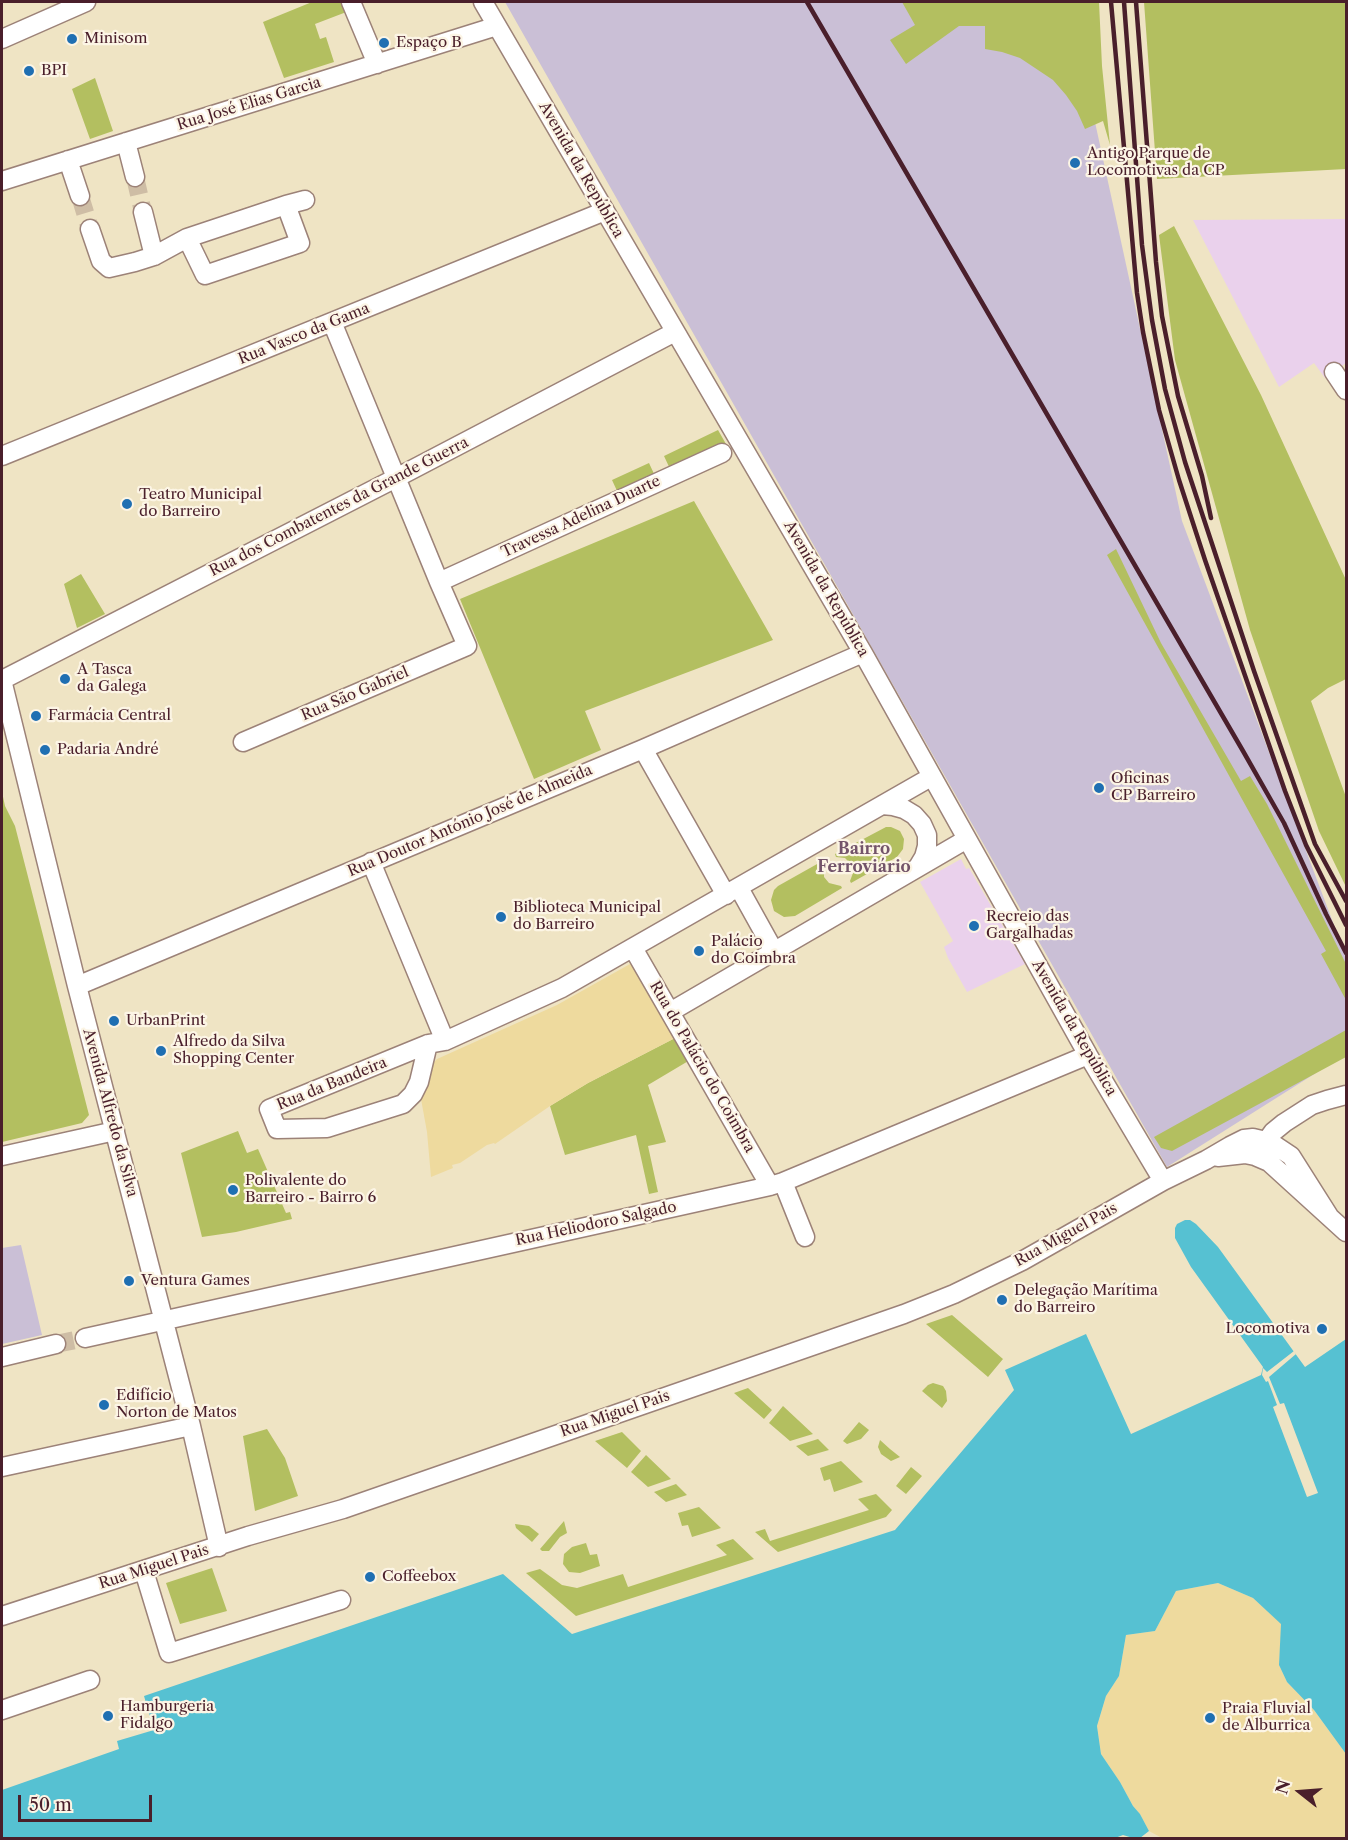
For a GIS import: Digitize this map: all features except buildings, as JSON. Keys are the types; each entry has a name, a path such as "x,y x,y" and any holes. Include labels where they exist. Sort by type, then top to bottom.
{"street":[{"path":"2,39 86,2"},
{"name":"Avenida da República","path":"483,2 863,653 1088,1055 1163,1181"},
{"path":"357,3 377,64"},
{"name":"Rua José Elias Garcia","path":"2,181 497,26"},
{"path":"126,142 135,177"},
{"path":"68,160 80,196"},
{"path":"90,229 101,261 109,268 154,256 187,238 305,200"},
{"path":"187,238 206,275 300,243 286,206"},
{"name":"Rua Vasco da Gama","path":"2,456 605,211"},
{"path":"143,212 154,256"},
{"path":"332,322 439,582"},
{"name":"Rua dos Combatentes da Grande Guerra","path":"2,680 675,332"},
{"path":"1334,372 1347,390"},
{"name":"Travessa Adelina Duarte","path":"439,582 722,453"},
{"name":"Rua São Gabriel","path":"243,741 467,646 439,582"},
{"name":"Rua Doutor António José de Almeida","path":"77,986 643,749 863,653"},
{"name":"Avenida Alfredo da Silva","path":"2,680 77,986 191,1426 219,1547"},
{"path":"643,749 732,891 774,951"},
{"name":"Rua da Bandeira","path":"436,1043 413,1094 403,1104 327,1128 277,1129 269,1109 436,1043 562,988 931,777"},
{"path":"882,806 904,809 915,815 922,824 927,835 927,846 918,867"},
{"path":"670,1012 967,839"},
{"path":"371,862 436,1043"},
{"name":"Rua do Palácio do Coimbra","path":"633,948 777,1184 805,1237"},
{"name":"Rua Heliodoro Salgado","path":"86,1338 777,1184 1088,1055"},
{"path":"1347,1095 1312,1105 1284,1123 1265,1141 1256,1156 1278,1169 1347,1232"},
{"path":"2,1156 115,1131"},
{"name":"Rua Miguel Pais","path":"2,1616 248,1536 343,1509 904,1314 954,1294 1022,1261 1163,1181 1244,1139 1253,1138 1265,1141"},
{"path":"1265,1141 1281,1149 1296,1162 1329,1216"},
{"name":"Rua Miguel Pais","path":"1206,1160 1236,1155 1256,1156"},
{"path":"2,1357 56,1344"},
{"path":"2,1467 191,1426"},
{"path":"144,1571 169,1653 341,1600"},
{"path":"2,1710 90,1680"}],"shaded area":[{"path":"505,2 932,2 1081,58 1182,521 1346,957 1346,1054 1167,1167"},
{"path":"1346,219 1346,363 1325,378 1314,363 1279,387 1193,220"},
{"name":"Recreio das Gargalhadas","path":"961,859 966,869 969,868 1025,964 967,992 944,947 953,941 920,882"},
{"path":"21,1245 42,1335 2,1344 2,1248"}],"green space":[{"path":"312,2 345,2 349,11 315,24 320,39 326,37 334,62 284,78 263,22"},
{"path":"902,2 1099,2 1102,66 1110,145 1103,121 1085,129 1077,111 1053,80 1020,58 985,49 985,26 959,26 906,64 890,40 915,25"},
{"path":"1144,2 1346,2 1346,169 1157,179"},
{"path":"95,78 113,131 90,139 72,89"},
{"path":"1174,226 1261,395 1346,580 1346,679 1328,688 1311,701 1346,797 1346,887 1319,831 1250,630 1175,360 1159,235"},
{"path":"718,430 726,444 671,471 664,456"},
{"path":"649,463 655,476 618,493 612,480"},
{"path":"694,501 773,640 585,711 601,750 534,779 460,599"},
{"path":"1116,549 1161,643 1241,781 1250,776 1267,804 1346,964 1346,1000 1321,954 1326,951 1107,555"},
{"path":"81,574 105,614 77,628 64,584"},
{"path":"2,792 5,806 15,826 89,1115 82,1123 2,1142"},
{"path":"886,827 900,831 904,839 903,849 897,857 851,883 853,873 851,864 845,858 836,857 835,854"},
{"path":"826,859 824,877 829,883 842,888 795,916 784,917 774,911 771,900 778,886"},
{"path":"1346,1030 1346,1057 1172,1151 1161,1148 1154,1137"},
{"path":"677,1037 690,1060 648,1085 666,1142 648,1146 658,1192 649,1194 636,1135 565,1155 550,1106 588,1083"},
{"name":"Polivalente do Barreiro - Bairro 6","path":"238,1131 247,1153 258,1149 286,1213 290,1212 292,1219 202,1237 181,1153"},
{"path":"952,1315 1003,1359 988,1377 926,1324"},
{"path":"933,1383 943,1386 946,1391 947,1401 942,1408 922,1391"},
{"path":"748,1388 772,1410 764,1419 734,1393"},
{"path":"783,1406 813,1434 790,1441 769,1423"},
{"path":"859,1422 869,1430 861,1439 847,1444 843,1441"},
{"path":"267,1429 285,1458 298,1496 255,1511 243,1436"},
{"path":"622,1432 641,1451 627,1468 595,1441"},
{"path":"818,1439 829,1450 808,1456 796,1446"},
{"path":"880,1440 900,1457 891,1461 881,1454 878,1447"},
{"path":"646,1455 671,1479 648,1487 631,1472"},
{"path":"841,1461 863,1482 834,1492 830,1479 824,1481 820,1468"},
{"path":"911,1467 922,1476 906,1494 896,1486"},
{"path":"676,1484 687,1495 666,1502 654,1492"},
{"path":"876,1494 892,1510 886,1517 778,1552 755,1532 765,1529 770,1541 869,1510 858,1499"},
{"path":"699,1507 721,1528 692,1537 688,1525 682,1526 678,1513"},
{"path":"564,1521 567,1533 560,1537 549,1551 542,1551 540,1549"},
{"path":"515,1524 529,1526 539,1534 532,1542 516,1528"},
{"path":"733,1539 754,1559 576,1616 526,1573 540,1569 562,1585 577,1588 623,1574 628,1587 727,1555 716,1545"},
{"path":"586,1543 590,1555 597,1554 600,1566 580,1573 569,1572 563,1564 564,1554 572,1547"},
{"path":"212,1568 227,1611 180,1624 166,1583"}],"sand":[{"path":"630,964 633,965 677,1037 588,1083 495,1144 487,1145 460,1163 452,1165 453,1168 431,1177 421,1099 429,1068 433,1063 437,1059 557,1005"},
{"name":"Praia Fluvial de Alburrica","path":"1218,1583 1253,1598 1282,1624 1279,1665 1287,1682 1314,1710 1346,1754 1346,1838 1162,1838 1149,1831 1101,1754 1097,1726 1106,1696 1119,1676 1126,1635 1155,1631 1176,1591"}],"water":[{"path":"1185,1220 1196,1224 1218,1247 1305,1367 1346,1339 1346,1754 1314,1710 1287,1682 1279,1665 1281,1624 1253,1598 1218,1583 1176,1591 1155,1631 1126,1635 1119,1676 1106,1696 1097,1726 1101,1754 1149,1831 1140,1838 1123,1835 1115,1838 2,1838 2,1790 119,1749 117,1741 154,1730 144,1696 503,1574 572,1634 895,1530 1014,1390 1005,1370 1086,1334 1131,1434 1261,1375 1263,1367 1191,1267 1175,1238 1177,1224"}],"pier":[{"path":"1294,1351 1296,1354 1269,1377 1280,1404 1284,1403 1318,1493 1307,1497 1273,1407 1277,1405 1268,1381 1266,1382 1262,1375 1263,1368 1267,1372"}],"tunnel":[{"path":"135,177 143,212"},
{"path":"80,196 90,229"},
{"path":"56,1344 85,1338"}],"railway":[{"path":"807,2 1284,823 1346,953"},
{"path":"1111,2 1137,293 1159,410 1205,560 1285,791 1306,845 1346,925"},
{"path":"1124,2 1142,245 1152,320 1165,389 1185,462 1254,671 1315,844 1346,901"},
{"path":"1136,2 1162,316 1178,396 1202,476 1211,518"}],"place":[{"name":"Minisom","path":"72,39"},
{"name":"Espaço B","path":"384,43"},
{"name":"BPI","path":"29,71"},
{"name":"Antigo Parque de Locomotivas da CP","path":"1075,163"},
{"name":"Teatro Municipal do Barreiro","path":"127,504"},
{"name":"A Tasca da Galega","path":"65,679"},
{"name":"Farmácia Central","path":"36,716"},
{"name":"Padaria André","path":"45,750"},
{"name":"Oficinas CP Barreiro","path":"1099,788"},
{"name":"Biblioteca Municipal do Barreiro","path":"501,917"},
{"name":"Recreio das Gargalhadas","path":"974,926"},
{"name":"Palácio do Coimbra","path":"699,951"},
{"name":"UrbanPrint","path":"114,1021"},
{"name":"Alfredo da Silva Shopping Center","path":"161,1051"},
{"name":"Polivalente do Barreiro - Bairro 6","path":"233,1190"},
{"name":"Ventura Games","path":"129,1281"},
{"name":"Delegação Marítima do Barreiro","path":"1002,1300"},
{"name":"Locomotiva","path":"1322,1329"},
{"name":"Edifício Norton de Matos","path":"104,1405"},
{"name":"Coffeebox","path":"370,1577"},
{"name":"Hamburgeria Fidalgo","path":"108,1716"},
{"name":"Praia Fluvial de Alburrica","path":"1210,1718"}],"district":[{"name":"Bairro Ferroviário","path":"864,858"}]}
